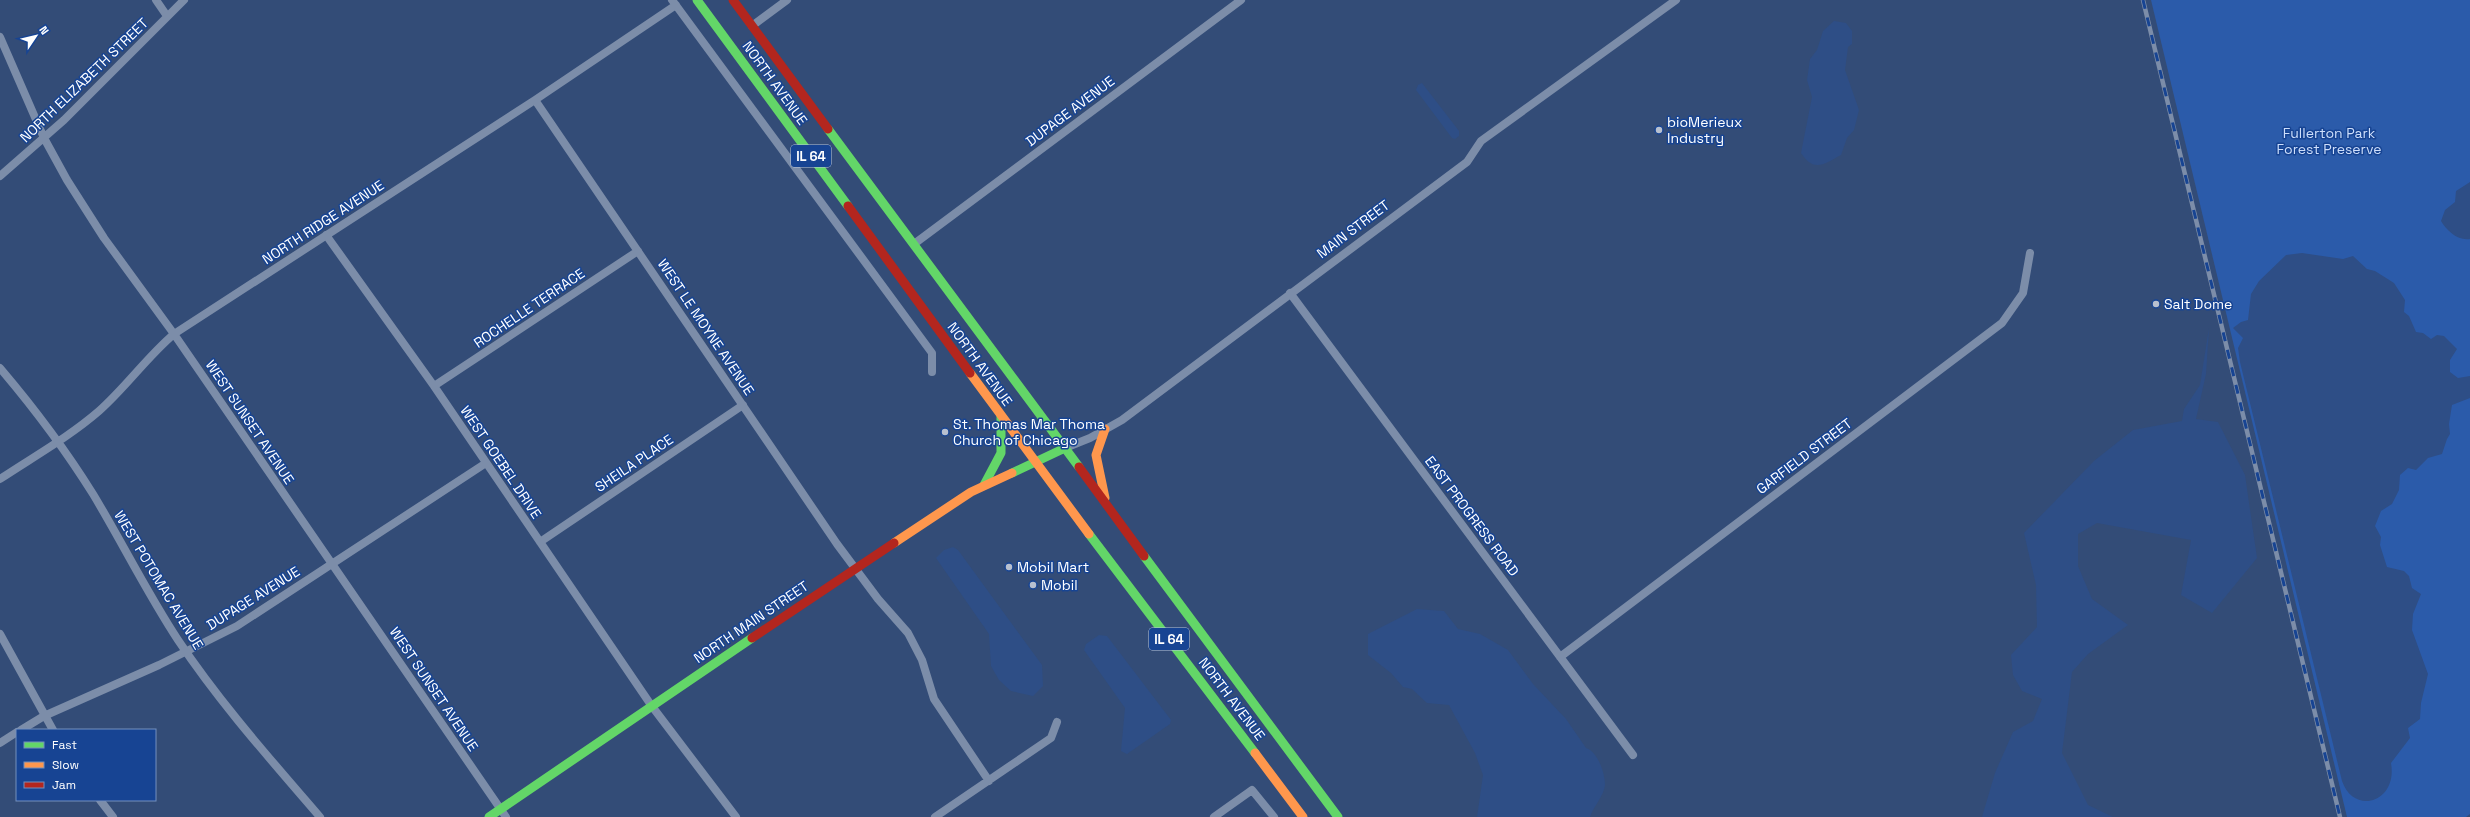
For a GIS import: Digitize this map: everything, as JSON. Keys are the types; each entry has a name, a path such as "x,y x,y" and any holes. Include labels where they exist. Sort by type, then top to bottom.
{"main road":[{"name":"NORTH AVENUE","path":"697,0 1035,462 1303,817"},
{"name":"NORTH AVENUE","path":"733,0 1338,817"},
{"path":"984,485 999,461 1004,445 1001,415"},
{"path":"1105,429 1097,443 1094,454 1107,506"},
{"name":"MAIN STREET","path":"1035,462 1065,448"},
{"name":"NORTH MAIN STREET","path":"489,817 504,813 651,705 971,492 1035,462"}],"street":[{"path":"156,0 167,16"},
{"name":"NORTH ELIZABETH STREET","path":"0,176 44,138 184,0"},
{"path":"752,26 786,0"},
{"name":"DUPAGE AVENUE","path":"914,244 1242,0"},
{"name":"MAIN STREET","path":"1065,448 1122,420 1467,162 1482,141 1676,0"},
{"path":"674,2 932,353 932,372"},
{"name":"NORTH RIDGE AVENUE","path":"0,479 58,441 99,411 121,390 150,356 174,334 535,100 674,2"},
{"name":"WEST SUNSET AVENUE","path":"0,37 44,138 67,180 104,238 174,334 504,813"},
{"name":"WEST LE MOYNE AVENUE","path":"535,100 856,569 878,599 908,633 922,660 934,700 988,781"},
{"name":"WEST GOEBEL DRIVE","path":"326,235 434,386 651,705 736,817"},
{"name":"ROCHELLE TERRACE","path":"434,386 638,251"},
{"name":"GARFIELD STREET","path":"1560,657 2002,323 2023,293 2030,253"},
{"name":"EAST PROGRESS ROAD","path":"1290,293 1633,755"},
{"name":"WEST POTOMAC AVENUE","path":"0,368 58,441 93,494 156,606 186,652 229,710 320,817"},
{"name":"SHEILA PLACE","path":"540,542 744,405"},
{"name":"DUPAGE AVENUE","path":"23,729 44,716 186,652 266,609 486,463"},
{"path":"0,634 52,729"},
{"path":"935,817 1051,738 1057,722"},
{"path":"0,743 16,733"},
{"path":"1214,817 1252,790 1274,817"},
{"path":"101,801 113,817"}],"green space":[{"name":"Fullerton Park Forest Preserve","path":"2151,0 2470,0 2470,814 2466,817 2347,817"}],"shaded area":[{"path":"1834,21 1846,23 1852,31 1852,44 1848,47 1845,70 1859,110 1854,130 1847,138 1841,155 1824,164 1815,165 1810,163 1801,153 1812,97 1807,80 1810,59 1817,50 1823,31"},
{"path":"1422,83 1459,131 1459,136 1455,139 1452,138 1416,90 1418,85"},
{"path":"2470,182 2470,239 2466,239 2457,237 2446,228 2441,221 2445,210 2455,202 2456,191"},
{"path":"2302,253 2343,259 2353,256 2367,269 2375,271 2394,283 2405,300 2404,312 2409,316 2416,332 2423,333 2431,339 2437,335 2444,336 2457,349 2450,360 2450,372 2458,378 2470,376 2470,398 2452,405 2449,424 2450,434 2442,454 2428,458 2416,470 2408,468 2400,475 2399,490 2392,504 2381,511 2375,526 2381,537 2380,545 2387,567 2404,571 2409,576 2412,588 2421,594 2413,614 2412,630 2428,674 2421,703 2420,719 2408,728 2410,738 2391,763 2391,776 2388,787 2382,795 2374,800 2365,801 2356,798 2348,792 2342,781 2240,362 2238,348 2243,338 2233,328 2241,322 2248,320 2251,294 2259,281 2286,255"},
{"path":"2209,328 2206,374 2196,419 2218,422 2245,475 2257,558 2212,613 2181,595 2191,540 2097,523 2078,534 2078,566 2092,599 2128,625 2088,654 2072,672 2062,753 2088,805 2113,817 1982,817 1995,773 2013,732 2033,721 2042,699 2022,691 2013,675 2011,655 2037,627 2036,585 2024,533 2094,461 2133,430 2182,421 2184,409 2200,385"},
{"path":"953,547 958,550 1042,665 1043,686 1033,696 1011,691 999,680 991,666 989,634 936,558 944,550"},
{"path":"1417,609 1444,611 1458,629 1480,634 1508,650 1533,684 1566,719 1586,748 1590,750 1597,758 1604,775 1604,789 1590,817 1477,817 1483,775 1475,753 1449,705 1427,703 1412,689 1403,687 1391,673 1368,655 1368,634"},
{"path":"1099,635 1107,636 1171,720 1170,724 1127,754 1121,751 1125,708 1084,650 1086,644"}],"railway":[{"path":"2143,0 2340,817"}],"traffic: fast":[{"path":"697,0 848,206"},
{"path":"828,129 1079,467"},
{"path":"984,485 1001,453 1001,417"},
{"path":"1012,473 1065,448"},
{"path":"1089,534 1255,753"},
{"path":"1144,556 1338,817"},
{"path":"489,817 752,638"}],"traffic: slow":[{"path":"970,373 1089,534"},
{"path":"1105,429 1096,455 1105,498"},
{"path":"894,543 971,492 1012,473"},
{"path":"1255,753 1303,817"}],"traffic: jam":[{"path":"733,0 828,129"},
{"path":"848,206 970,373"},
{"path":"1079,467 1144,556"},
{"path":"752,638 894,543"}],"place":[{"name":"bioMerieux Industry","path":"1659,130"},
{"name":"Salt Dome","path":"2156,304"},
{"name":"St. Thomas Mar Thoma Church of Chicago","path":"945,432"},
{"name":"Mobil Mart","path":"1009,567"},
{"name":"Mobil","path":"1033,585"}]}
